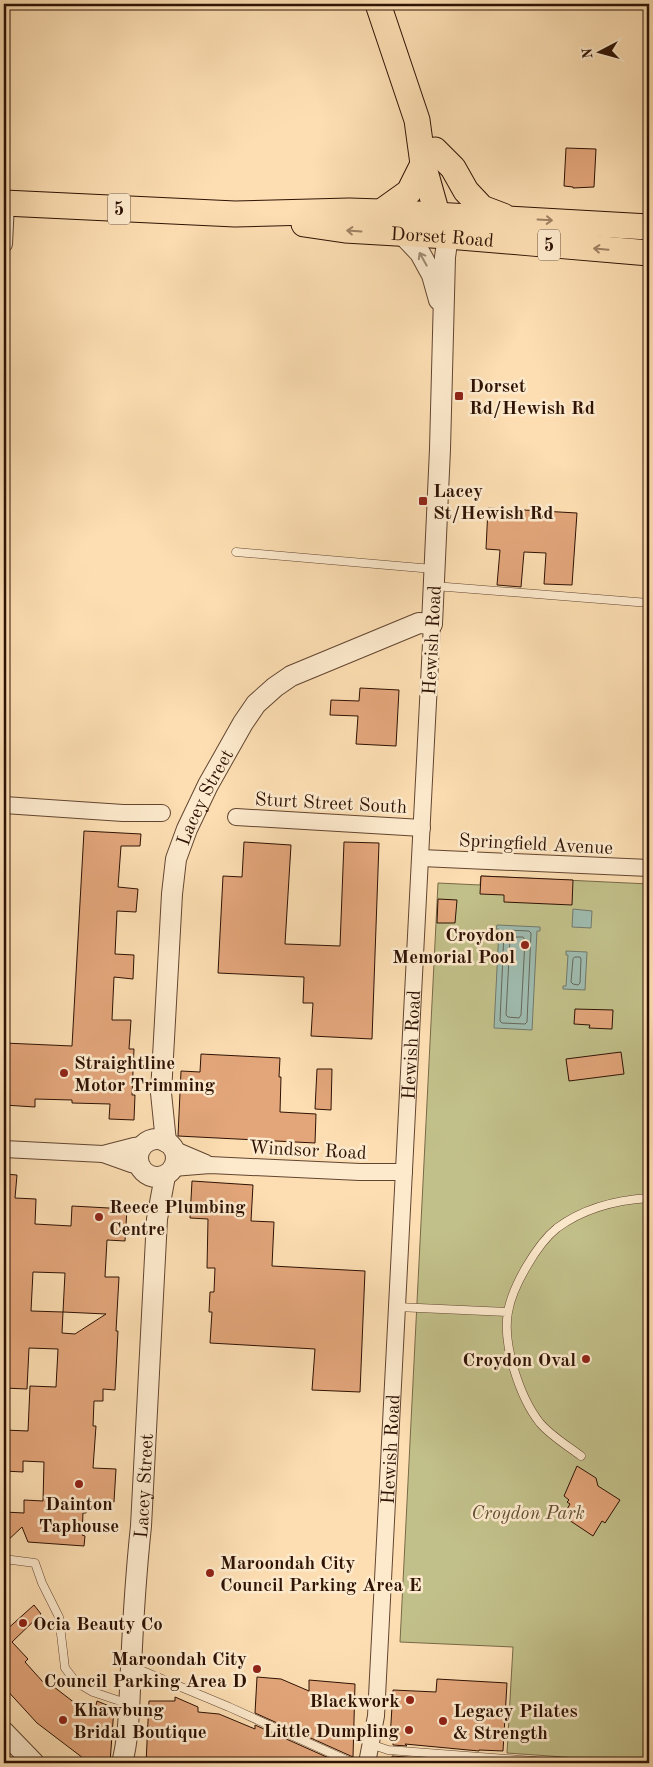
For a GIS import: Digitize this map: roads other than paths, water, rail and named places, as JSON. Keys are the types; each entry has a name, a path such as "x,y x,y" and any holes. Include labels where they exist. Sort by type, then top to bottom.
{"main road":[{"path":"378,4 429,157 447,222"},
{"path":"381,212 408,192 429,157"},
{"path":"429,157 453,168 466,191 482,208 508,218"},
{"name":"Dorset Road","path":"5,203 234,214 381,212 649,252"},
{"name":"Dorset Road","path":"234,214 345,230 402,234 447,222 508,218 649,227"}],"street":[{"path":"4,244 5,203"},
{"name":"Hewish Road","path":"367,1763 376,1716 421,858 434,577 447,222"},
{"path":"402,234 420,253 432,275 444,321"},
{"name":"Lacey Street","path":"124,1760 136,1569 141,1526 157,1219 157,1158 172,894 176,859 187,829 204,793 232,741 256,704 274,687 291,676 418,624 432,624"},
{"path":"4,805 162,814"},
{"name":"Sturt Street South","path":"236,817 422,828"},
{"name":"Springfield Avenue","path":"421,858 649,868"},
{"name":"Windsor Road","path":"4,1149 103,1154 131,1164 157,1158 210,1164 360,1172 404,1172"},
{"path":"4,1732 34,1763"}],"lane":[{"path":"236,552 649,603"},
{"path":"581,1456 540,1422 527,1400 515,1376 507,1342 508,1312 515,1291 528,1265 556,1229 580,1214 612,1202 649,1198"},
{"path":"397,1307 508,1312"},
{"path":"4,1560 35,1563 42,1583 59,1617 65,1668 76,1682 93,1692 129,1704"},
{"path":"131,1666 229,1707 353,1763"},
{"path":"370,1744 388,1750 560,1763"}],"water":[{"path":"573,909 592,911 591,928 572,927"},
{"path":"497,925 540,927 540,931 537,931 532,1030 494,1028 499,929 496,929"},
{"path":"566,951 587,952 585,990 563,989 563,986 566,986 568,955 566,955"}],"place":[{"name":"Dorset Rd/Hewish Rd","path":"459,396"},
{"name":"Lacey St/Hewish Rd","path":"423,501"},
{"name":"Croydon Memorial Pool","path":"525,945"},
{"name":"Straightline Motor Trimming","path":"64,1073"},
{"name":"Reece Plumbing Centre","path":"99,1217"},
{"name":"Croydon Oval","path":"586,1359"},
{"name":"Dainton Taphouse","path":"79,1484"},
{"name":"Maroondah City Council Parking Area E","path":"210,1573"},
{"name":"Ocia Beauty Co","path":"23,1623"},
{"name":"Maroondah City Council Parking Area D","path":"257,1669"},
{"name":"Blackwork","path":"410,1700"},
{"name":"Khawbung Bridal Boutique","path":"63,1720"},
{"name":"Legacy Pilates & Strength","path":"443,1721"},
{"name":"Little Dumpling","path":"409,1730"}],"park label":[{"name":"Croydon Park","path":"528,1512"}]}
